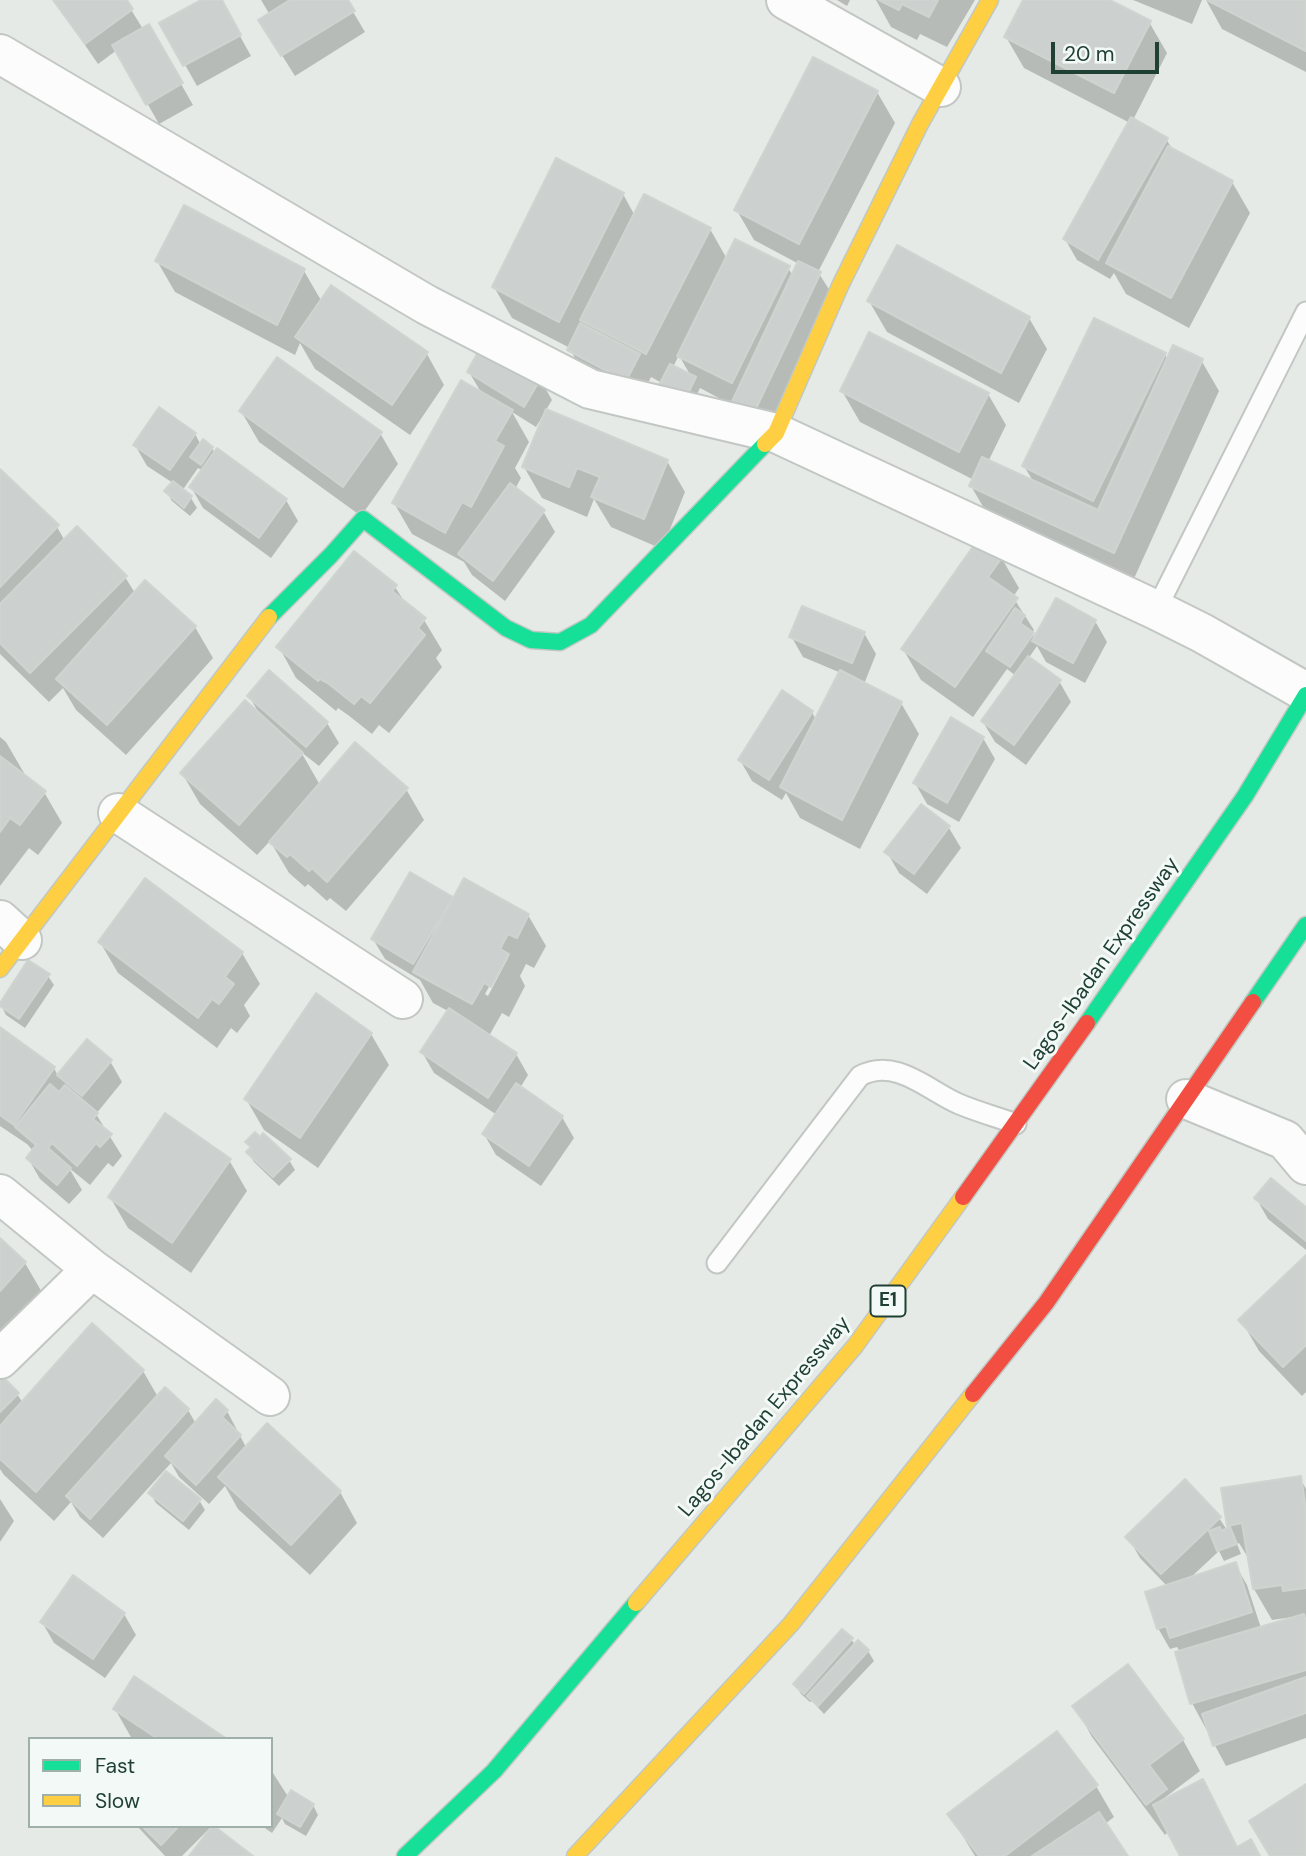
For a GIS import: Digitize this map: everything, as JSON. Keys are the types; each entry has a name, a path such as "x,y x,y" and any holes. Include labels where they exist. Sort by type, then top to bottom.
{"main road":[{"path":"0,970 11,930 118,813 273,612 363,519 506,628 531,640 560,642 591,625 776,433 840,286 919,124 990,0"},
{"name":"Lagos-Ibadan Expressway","path":"405,1856 494,1771 855,1346 1016,1124 1245,796 1306,694"},
{"path":"575,1856 791,1624 1046,1303 1306,925"}],"street":[{"path":"786,0 941,87"},
{"path":"0,54 427,305 590,389 776,433 1156,610 1202,633 1306,694"},
{"path":"118,813 403,999"},
{"path":"1186,1100 1285,1140 1306,1165"},
{"path":"0,1194 92,1269 270,1396"},
{"path":"0,1359 92,1269"}],"lane":[{"path":"1156,610 1306,312"},
{"path":"717,1263 860,1076 872,1070 896,1071 959,1104 1016,1124"}],"building":[{"path":"53,0 127,0 133,9 85,44"},
{"path":"201,0 222,0 241,35 183,66 159,23"},
{"path":"290,0 348,0 355,11 281,56 258,20"},
{"path":"879,0 938,0 929,17 902,4 899,10"},
{"path":"1023,0 1110,0 1151,21 1114,93 1004,37"},
{"path":"1207,0 1306,0 1306,51"},
{"path":"149,24 183,83 146,105 112,45"},
{"path":"813,57 878,91 799,244 734,210"},
{"path":"1131,117 1168,138 1098,260 1063,239"},
{"path":"1168,146 1233,181 1171,298 1106,263"},
{"path":"556,158 624,193 559,322 492,287"},
{"path":"644,194 711,228 646,354 580,320"},
{"path":"184,205 305,269 277,325 155,261"},
{"path":"735,239 790,266 732,383 677,356"},
{"path":"897,245 1030,317 1001,373 867,301"},
{"path":"798,261 821,272 751,419 729,408"},
{"path":"331,285 428,352 392,405 295,337"},
{"path":"1094,318 1166,353 1093,501 1022,466"},
{"path":"580,323 640,354 626,381 567,350"},
{"path":"869,332 989,393 959,452 840,391"},
{"path":"1173,345 1203,359 1114,553 969,486 982,457 1098,510"},
{"path":"478,352 507,370 513,361 541,378 524,407 467,372"},
{"path":"277,357 382,432 343,487 239,411"},
{"path":"670,364 696,377 684,402 657,389"},
{"path":"461,380 513,410 495,441 504,446 471,507 462,502 445,533 392,503"},
{"path":"159,407 196,433 170,470 133,445"},
{"path":"546,409 668,460 644,519 591,497 600,477 577,468 569,487 522,467"},
{"path":"203,439 213,447 201,465 190,457"},
{"path":"217,448 287,499 259,538 189,487"},
{"path":"0,469 59,525 0,587"},
{"path":"173,481 192,496 184,508 164,491"},
{"path":"510,483 545,510 493,581 458,554"},
{"path":"77,526 127,576 30,673 0,643 0,604"},
{"path":"979,538 1003,556 988,577 1018,598 955,687 901,649"},
{"path":"354,551 397,585 392,591 426,618 418,628 425,635 370,703 361,696 354,704 329,684 320,679 318,681 276,647"},
{"path":"145,580 196,626 107,725 56,679"},
{"path":"1056,598 1096,620 1073,663 1032,641"},
{"path":"802,606 865,632 852,663 789,637"},
{"path":"1015,608 1025,615 1020,623 1034,633 1010,667 986,651"},
{"path":"1028,656 1061,680 1014,745 981,721"},
{"path":"269,670 328,722 306,747 247,696"},
{"path":"840,670 902,702 842,820 780,787"},
{"path":"782,690 813,711 769,780 738,760"},
{"path":"245,700 303,753 239,825 180,773"},
{"path":"951,717 984,737 947,803 913,783"},
{"path":"355,742 408,788 327,882 312,868 309,871 290,854 287,857 269,842"},
{"path":"0,756 46,791 20,825 10,818 0,832"},
{"path":"921,804 950,826 914,874 884,852"},
{"path":"410,872 453,897 413,964 371,939"},
{"path":"145,878 243,952 225,977 234,984 219,1004 212,999 198,1018 98,942"},
{"path":"464,878 529,914 517,938 508,934 500,949 509,954 491,987 484,983 472,1004 413,972"},
{"path":"28,960 50,974 19,1019 0,1006 0,1003"},
{"path":"316,993 372,1033 300,1138 244,1099"},
{"path":"449,1008 517,1053 488,1098 420,1052"},
{"path":"0,1027 55,1067 14,1125 0,1115"},
{"path":"87,1039 112,1060 82,1096 57,1075"},
{"path":"516,1083 563,1116 529,1166 482,1134"},
{"path":"50,1084 59,1092 65,1085 98,1113 93,1119 112,1134 100,1147 96,1143 77,1166 52,1143 48,1148 71,1168 57,1185 26,1158 36,1145 15,1127"},
{"path":"165,1113 231,1159 172,1243 108,1197"},
{"path":"255,1132 260,1137 263,1133 291,1159 273,1177 246,1152 251,1147 245,1142"},
{"path":"1271,1178 1306,1207 1306,1241 1254,1198"},
{"path":"0,1238 26,1262 0,1291"},
{"path":"1306,1255 1306,1345 1283,1367 1238,1320"},
{"path":"92,1323 144,1370 36,1492 0,1459 0,1426"},
{"path":"0,1374 19,1393 0,1412"},
{"path":"165,1387 189,1409 90,1519 66,1496"},
{"path":"216,1399 228,1410 222,1417 241,1435 196,1485 165,1456"},
{"path":"267,1423 341,1491 291,1545 218,1477"},
{"path":"166,1471 201,1499 183,1521 148,1493"},
{"path":"1301,1476 1306,1510 1306,1588 1283,1591 1282,1585 1253,1589 1242,1523 1227,1526 1221,1488"},
{"path":"1185,1479 1221,1517 1161,1574 1125,1537"},
{"path":"1220,1527 1221,1531 1230,1527 1237,1544 1217,1551 1209,1531"},
{"path":"1236,1562 1252,1612 1170,1638 1166,1626 1157,1629 1145,1592"},
{"path":"73,1575 125,1613 93,1659 40,1622"},
{"path":"1304,1614 1306,1670 1190,1704 1175,1652"},
{"path":"842,1629 853,1638 804,1694 793,1684"},
{"path":"858,1640 869,1650 818,1706 807,1696"},
{"path":"1128,1664 1184,1739 1149,1765 1167,1789 1146,1805 1072,1706"},
{"path":"134,1676 224,1737 155,1737 113,1709"},
{"path":"1306,1677 1306,1713 1213,1746 1202,1714"},
{"path":"1057,1731 1098,1785 1005,1856 979,1856 947,1814"},
{"path":"1203,1779 1237,1847 1251,1839 1260,1856 1180,1856 1153,1805"},
{"path":"1306,1784 1306,1856 1270,1856 1249,1821"},
{"path":"291,1790 314,1804 300,1827 277,1814"},
{"path":"1099,1812 1128,1856 1032,1856"},
{"path":"144,1828 177,1828 161,1845"},
{"path":"210,1828 217,1828 253,1856 189,1856"}],"traffic: fast":[{"path":"269,617 363,519 506,628 531,640 560,642 591,625 765,444"},
{"path":"1087,1023 1245,796 1306,695"},
{"path":"1253,1002 1306,925"},
{"path":"405,1856 494,1771 636,1603"}],"traffic: slow":[{"path":"765,444 776,433 840,286 920,124 990,0"},
{"path":"0,969 269,617"},
{"path":"636,1603 855,1346 963,1197"},
{"path":"575,1856 791,1624 973,1394"}],"traffic: jam":[{"path":"973,1394 1046,1303 1253,1002"},
{"path":"963,1197 1087,1023"}]}
